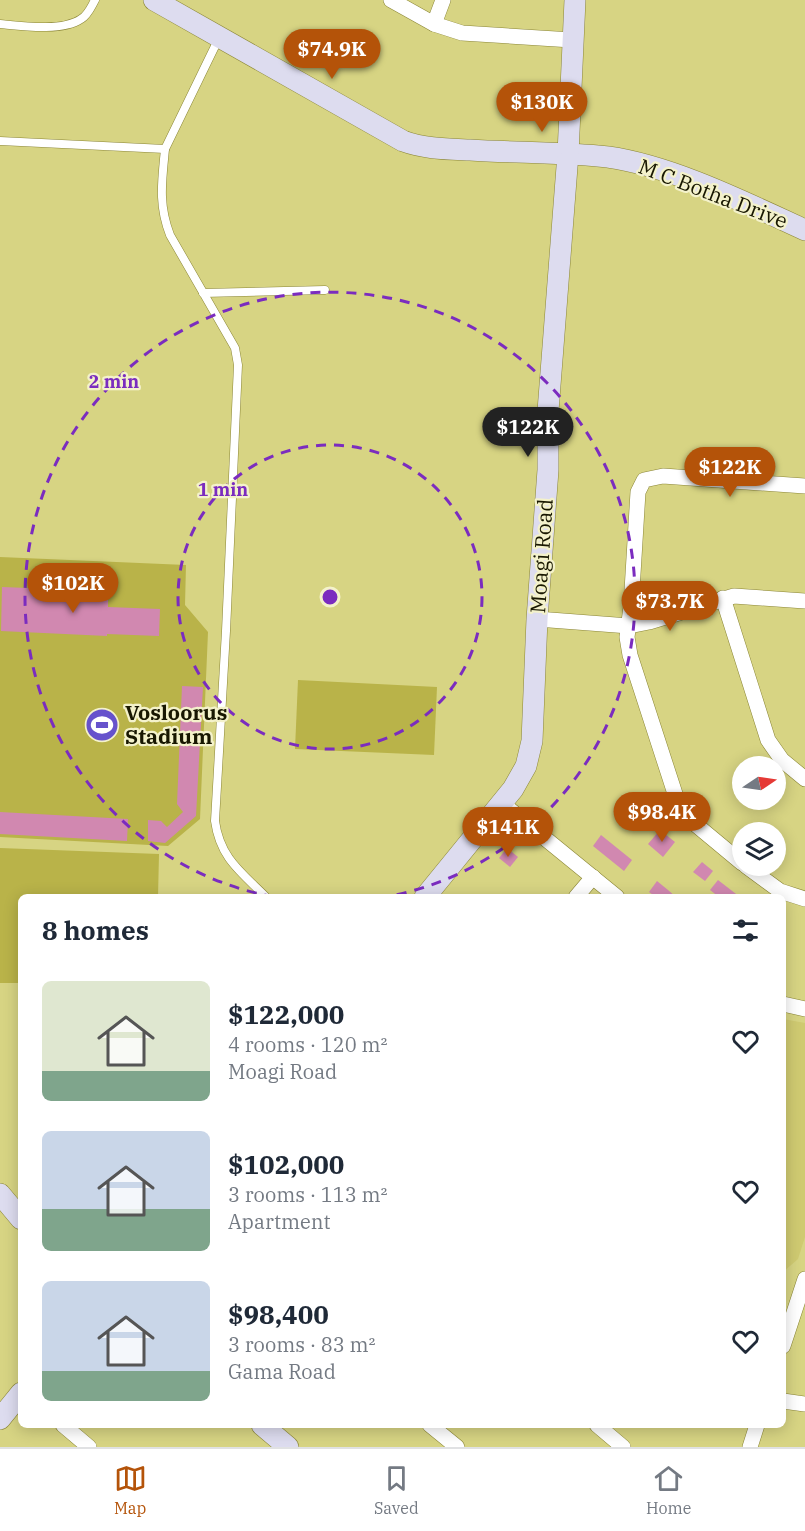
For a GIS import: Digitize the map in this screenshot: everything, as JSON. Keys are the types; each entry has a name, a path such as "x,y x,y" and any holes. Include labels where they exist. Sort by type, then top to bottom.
{"street":[{"name":"M C Botha Drive","path":"154,0 383,131 414,145 609,158 661,170 805,230"},
{"path":"391,0 434,24 462,33 572,40"},
{"path":"434,24 443,0"},
{"name":"Moagi Road","path":"428,894 503,804 520,777 530,752 548,470 549,399 568,154 575,0"},
{"path":"732,854 689,819 677,800 630,655 627,637 638,492 644,480 669,476 805,486"},
{"path":"537,619 629,626 723,598 744,595 805,601"},
{"path":"723,598 768,740 782,760 805,779"},
{"path":"503,804 613,894"},
{"path":"760,876 780,891 805,899"},
{"path":"579,894 593,877"},
{"path":"786,1005 805,1009"},
{"path":"0,1194 18,1215"},
{"path":"786,1338 802,1298 805,1279"},
{"path":"786,1295 802,1298"},
{"path":"0,1419 18,1398"},
{"path":"786,1401 805,1404"},
{"path":"67,1428 89,1447"},
{"path":"266,1428 288,1447"},
{"path":"434,1428 457,1447"},
{"path":"601,1428 623,1447"},
{"path":"750,1447 756,1428"}],"lane":[{"path":"0,24 45,27 65,25 82,19 95,0"},
{"path":"219,38 165,149 161,189 164,220 170,235 235,348 238,365 215,821 216,834 221,848 230,861 263,894"},
{"path":"0,141 165,149"},
{"path":"203,293 326,290"}],"shaded area":[{"name":"Vosloorus Stadium","path":"0,557 186,565 185,605 208,632 200,819 168,846 0,837"},
{"path":"298,680 437,687 434,755 295,749"},
{"path":"0,848 159,854 158,894 18,894 18,983 0,983"},
{"path":"786,1020 805,1023 805,1237 798,1259 786,1269"}],"building":[{"path":"2,587 108,591 108,607 160,609 159,636 1,631"},
{"path":"182,686 203,687 196,816 165,843 148,841 148,820 161,821 167,827 183,812 177,804"},
{"path":"0,812 128,819 127,841 0,834"},
{"path":"660,830 675,842 663,857 648,844"},
{"path":"601,835 632,860 624,871 593,846"},
{"path":"507,848 518,857 510,867 499,858"},
{"path":"702,862 713,871 705,881 693,872"},
{"path":"718,880 736,894 715,894 710,890"},
{"path":"657,881 672,894 652,894 649,892"}],"place":[{"name":"Vosloorus Stadium","path":"102,725"}]}
